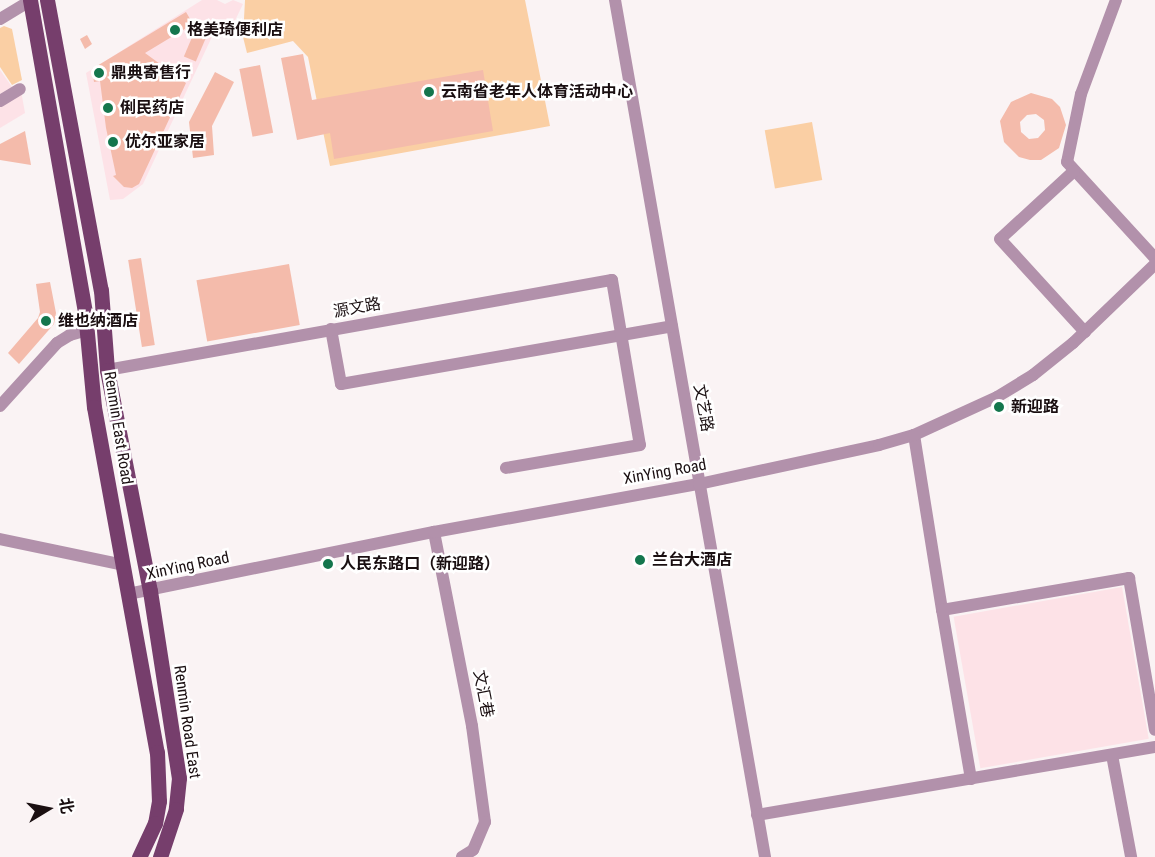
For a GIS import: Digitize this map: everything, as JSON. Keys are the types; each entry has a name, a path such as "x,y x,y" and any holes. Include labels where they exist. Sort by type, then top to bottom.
{"main road":[{"name":"Renmin East Road","path":"30,0 87,330 94,407 159,776 155,823 139,857"},
{"name":"Renmin East Road","path":"47,0 101,290 107,370 150,591"},
{"name":"Renmin Road East","path":"150,591 179,778 176,809 160,857"}],"street":[{"path":"0,19 30,0"},
{"name":"文艺路","path":"615,0 765,857"},
{"path":"1116,0 1081,94 1066,162 1155,258"},
{"path":"0,101 20,89"},
{"path":"1074,171 1000,239 1085,332"},
{"name":"XinYing Road","path":"128,594 434,532 699,483 879,445 914,435 996,397 1033,375 1085,332 1155,264"},
{"name":"源文路","path":"107,370 612,280 621,335"},
{"path":"331,329 341,384 672,326"},
{"path":"0,406 57,343 70,335 87,330"},
{"path":"506,468 640,445 621,335"},
{"path":"914,435 971,779"},
{"name":"文汇巷","path":"434,532 472,726 485,822 473,850 462,857"},
{"path":"0,539 123,565"},
{"path":"942,610 1129,578 1155,730"},
{"path":"757,815 1155,747"},
{"path":"1112,755 1131,857"}],"shaded area":[{"path":"202,0 217,0 225,4 233,0 243,4 229,33 217,26 143,184 123,199 110,200 86,73"},
{"name":"云南省老年人体育活动中心","path":"245,0 525,0 550,126 330,166 308,57 293,41 247,53 243,37"},
{"path":"4,26 12,29 22,80 12,85 0,67 0,28"},
{"path":"0,70 12,87 0,94"},
{"path":"20,85 25,113 0,128 0,97"},
{"path":"812,122 822,180 775,188 765,130"},
{"path":"1122,587 1149,739 980,768 954,617"}],"building":[{"path":"186,12 193,24 145,53 186,83 139,184 132,188 124,187 113,176 116,175 106,128 100,81 94,82 92,69"},
{"path":"196,28 208,33 196,62 184,57"},
{"path":"87,35 92,44 85,49 80,39"},
{"path":"303,54 312,100 483,70 493,131 334,159 330,133 297,140 281,58"},
{"path":"260,65 273,133 253,137 239,69"},
{"path":"215,72 234,82 212,126 214,155 193,158 189,122"},
{"path":"1031,93 1052,99 1060,107 1066,125 1059,148 1041,160 1019,157 1004,142 1000,121 1011,102","holes":["1036,114 1044,120 1045,130 1038,138 1029,139 1021,132 1020,122 1027,115"]},
{"path":"25,131 31,165 0,160 0,144"},
{"path":"141,258 155,345 142,347 128,260"},
{"path":"289,264 300,325 207,341 196,280"},
{"name":"维也纳酒店","path":"50,282 56,313 54,324 19,364 8,353 38,318 40,312 36,284"}],"place":[{"name":"格美琦便利店","path":"175,30"},
{"name":"鼎典寄售行","path":"99,73"},
{"name":"云南省老年人体育活动中心","path":"429,92"},
{"name":"俐民药店","path":"108,108"},
{"name":"优尔亚家居","path":"113,142"},
{"name":"维也纳酒店","path":"46,321"},
{"name":"新迎路","path":"999,407"},
{"name":"兰台大酒店","path":"640,560"},
{"name":"人民东路口（新迎路）","path":"328,564"}]}
